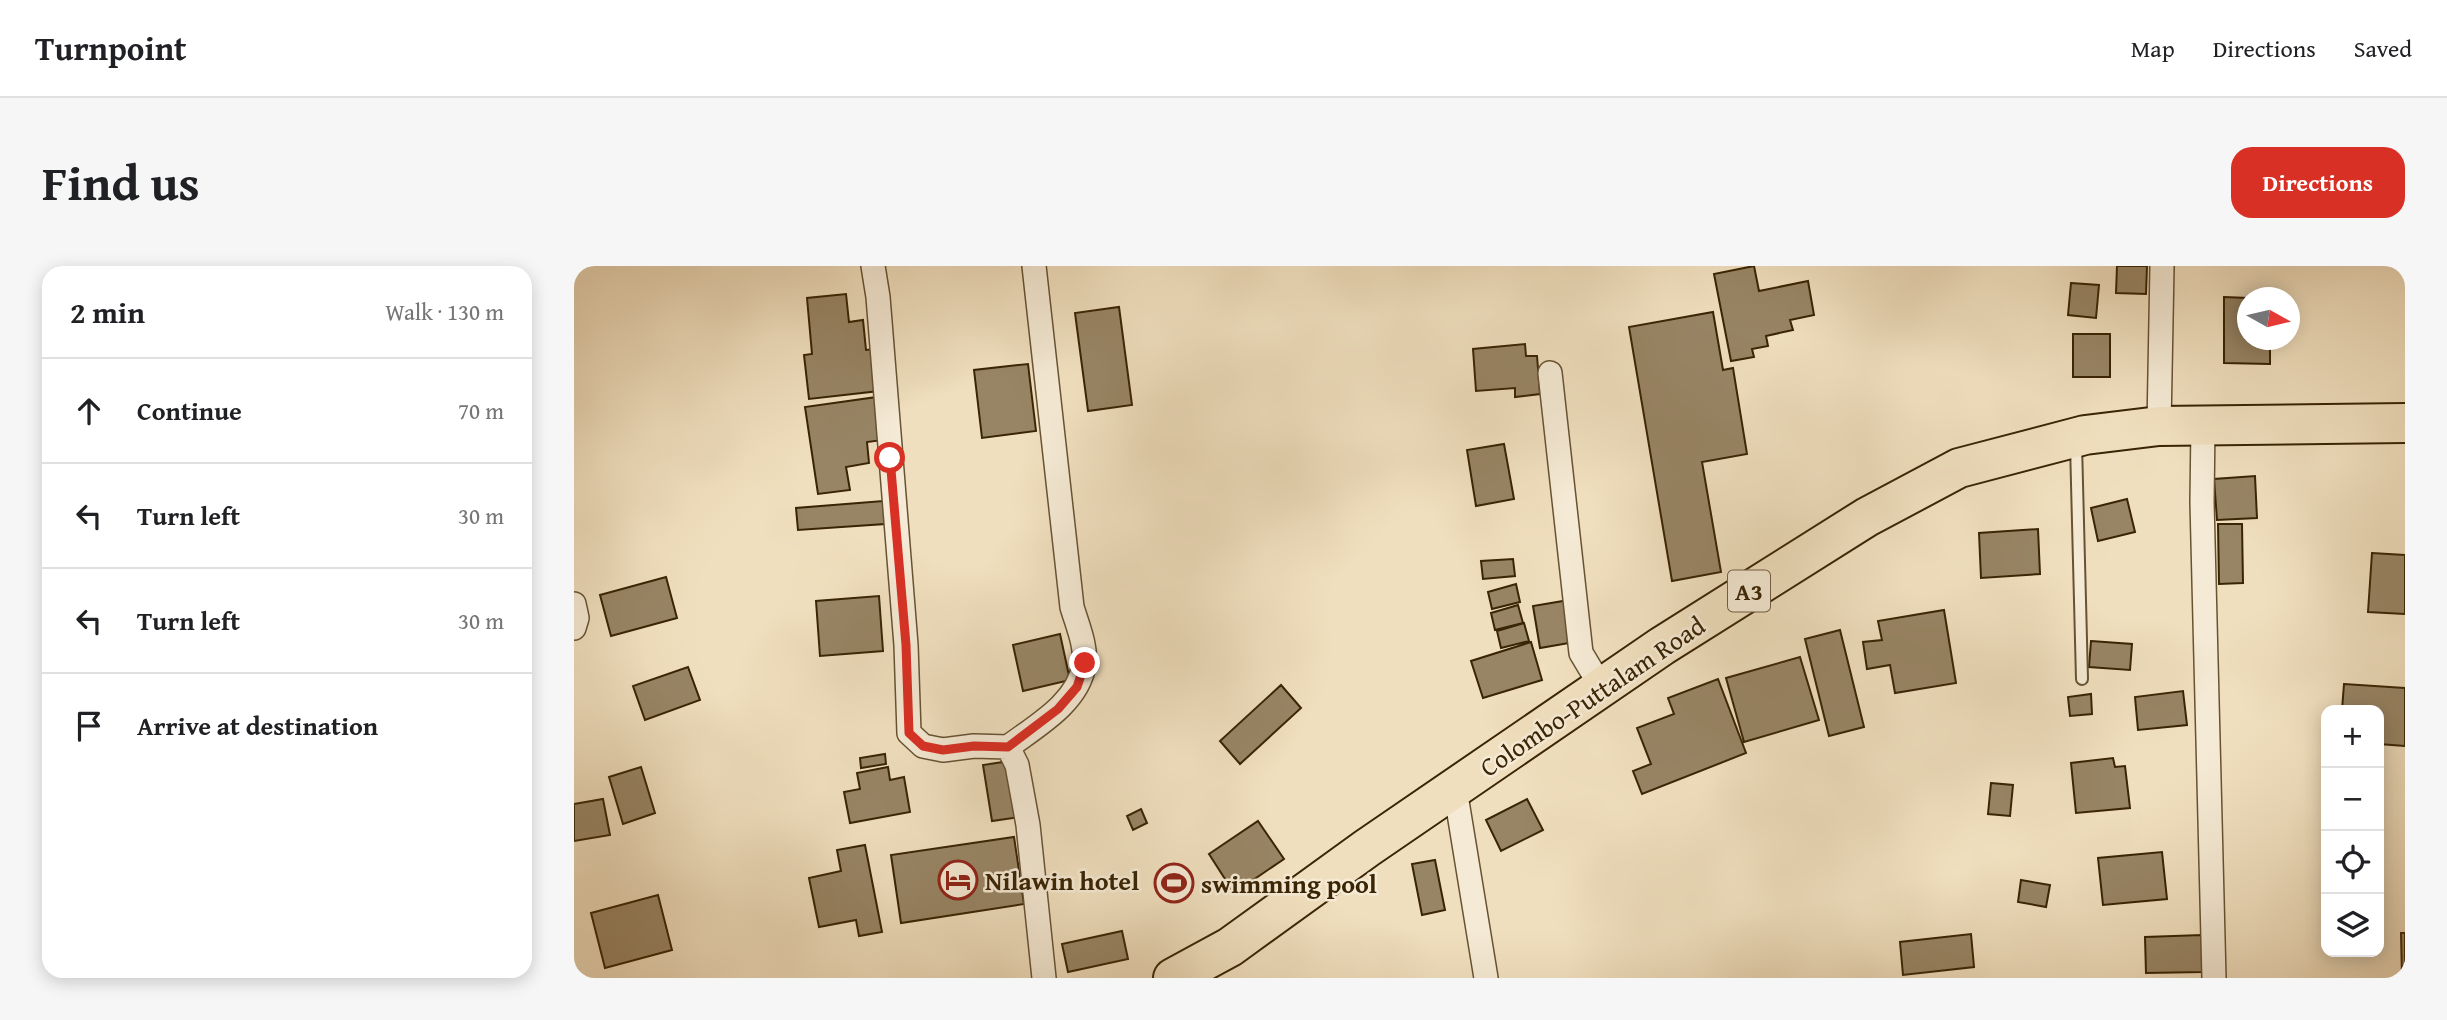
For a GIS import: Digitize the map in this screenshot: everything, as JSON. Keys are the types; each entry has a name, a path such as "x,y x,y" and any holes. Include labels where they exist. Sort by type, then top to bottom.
{"highway":[{"name":"Colombo-Puttalam Road","path":"1173,978 1230,947 1662,646 1867,517 1959,468 2076,437 2159,426 2405,423"}],"street":[{"path":"873,266 878,297 906,645 909,733 923,746 943,750 974,746 1008,747 1058,709 1077,687 1085,663 1072,607 1034,266"},
{"path":"2159,426 2162,266"},
{"path":"1550,373 1581,653 1602,688"},
{"path":"2203,425 2202,502 2214,978"},
{"path":"574,604 577,618 574,628"},
{"path":"1008,747 1017,765 1028,825 1044,978"},
{"path":"1455,789 1486,978"}],"lane":[{"path":"2076,437 2082,679"}],"building":[{"path":"1754,266 1759,291 1808,281 1814,315 1790,320 1793,330 1766,336 1768,346 1752,349 1754,357 1731,361 1714,274"},
{"path":"2117,266 2147,266 2146,294 2116,293"},
{"path":"2071,283 2099,285 2096,318 2068,315"},
{"path":"846,294 849,322 863,320 866,350 875,349 879,391 809,399 804,355 812,354 807,298"},
{"path":"2224,297 2237,298 2237,350 2270,350 2270,364 2224,363"},
{"path":"1119,307 1132,405 1088,411 1075,313"},
{"path":"1713,312 1723,370 1733,368 1747,454 1702,462 1721,572 1672,581 1629,327"},
{"path":"2073,334 2110,334 2110,377 2073,377"},
{"path":"1525,344 1526,356 1537,356 1540,394 1515,397 1515,388 1476,391 1473,349"},
{"path":"1028,364 1036,431 982,438 974,370"},
{"path":"877,397 883,440 867,442 869,463 846,467 850,490 818,494 805,407"},
{"path":"1504,444 1514,499 1476,506 1467,450"},
{"path":"2255,476 2257,518 2217,520 2214,479"},
{"path":"2127,499 2135,532 2098,541 2091,508"},
{"path":"883,501 885,524 798,530 796,508"},
{"path":"2218,524 2242,524 2243,583 2219,584"},
{"path":"2038,529 2040,574 1981,578 1979,533"},
{"path":"2372,553 2405,555 2405,614 2368,612"},
{"path":"1513,559 1515,576 1483,579 1481,561"},
{"path":"666,577 677,618 611,636 600,595"},
{"path":"1516,584 1520,602 1492,609 1488,592"},
{"path":"879,596 883,651 820,656 816,601"},
{"path":"1569,600 1575,642 1540,648 1533,606"},
{"path":"1518,605 1523,623 1495,630 1491,613"},
{"path":"1944,610 1956,683 1895,693 1890,665 1867,669 1863,642 1882,640 1878,621"},
{"path":"1524,623 1529,641 1501,648 1497,631"},
{"path":"1840,630 1864,727 1829,736 1805,639"},
{"path":"1060,634 1070,680 1023,691 1013,645"},
{"path":"2091,641 2132,644 2130,670 2089,667"},
{"path":"1531,642 1542,680 1483,698 1471,661"},
{"path":"1800,657 1819,720 1744,742 1726,678"},
{"path":"688,667 700,700 645,720 633,686"},
{"path":"1718,679 1746,753 1642,794 1633,771 1651,764 1637,728 1674,714 1668,698"},
{"path":"2344,684 2405,688 2405,746 2384,744 2384,705 2342,705"},
{"path":"1281,685 1301,708 1240,764 1220,741"},
{"path":"2183,691 2187,725 2138,730 2135,697"},
{"path":"2091,694 2092,714 2070,716 2068,697"},
{"path":"885,754 886,764 861,768 860,758"},
{"path":"2113,758 2115,767 2125,766 2130,808 2076,813 2071,763"},
{"path":"1010,761 1019,817 992,821 983,765"},
{"path":"641,767 655,813 623,824 609,777"},
{"path":"888,767 890,780 904,777 910,812 850,823 844,792 860,789 857,773"},
{"path":"1991,783 2013,785 2010,816 1988,814"},
{"path":"603,799 610,835 574,841 574,804"},
{"path":"1527,799 1543,830 1501,851 1486,820"},
{"path":"1141,809 1147,823 1133,830 1127,816"},
{"path":"1258,821 1284,859 1234,893 1209,854"},
{"name":"Nilawin hotel","path":"1014,837 1024,904 901,923 891,855"},
{"path":"865,845 882,932 859,936 856,920 819,927 809,878 841,871 837,850"},
{"path":"2162,852 2167,899 2103,905 2098,858"},
{"path":"1435,860 1445,910 1422,915 1412,864"},
{"path":"2021,880 2050,885 2046,907 2018,902"},
{"path":"658,895 672,950 605,968 591,913"},
{"path":"1122,931 1128,959 1068,972 1062,944"},
{"path":"2401,933 2405,933 2405,978 2402,978"},
{"path":"1971,934 1974,967 1903,975 1900,942"},
{"path":"2202,935 2204,972 2146,973 2145,937"}],"place":[{"name":"Nilawin hotel","path":"958,880"},
{"name":"swimming pool","path":"1174,883"}],"route":[{"path":"890,458 906,645 909,733 923,746 943,750 992,745 1008,747 1058,709 1077,687 1085,663"}]}
